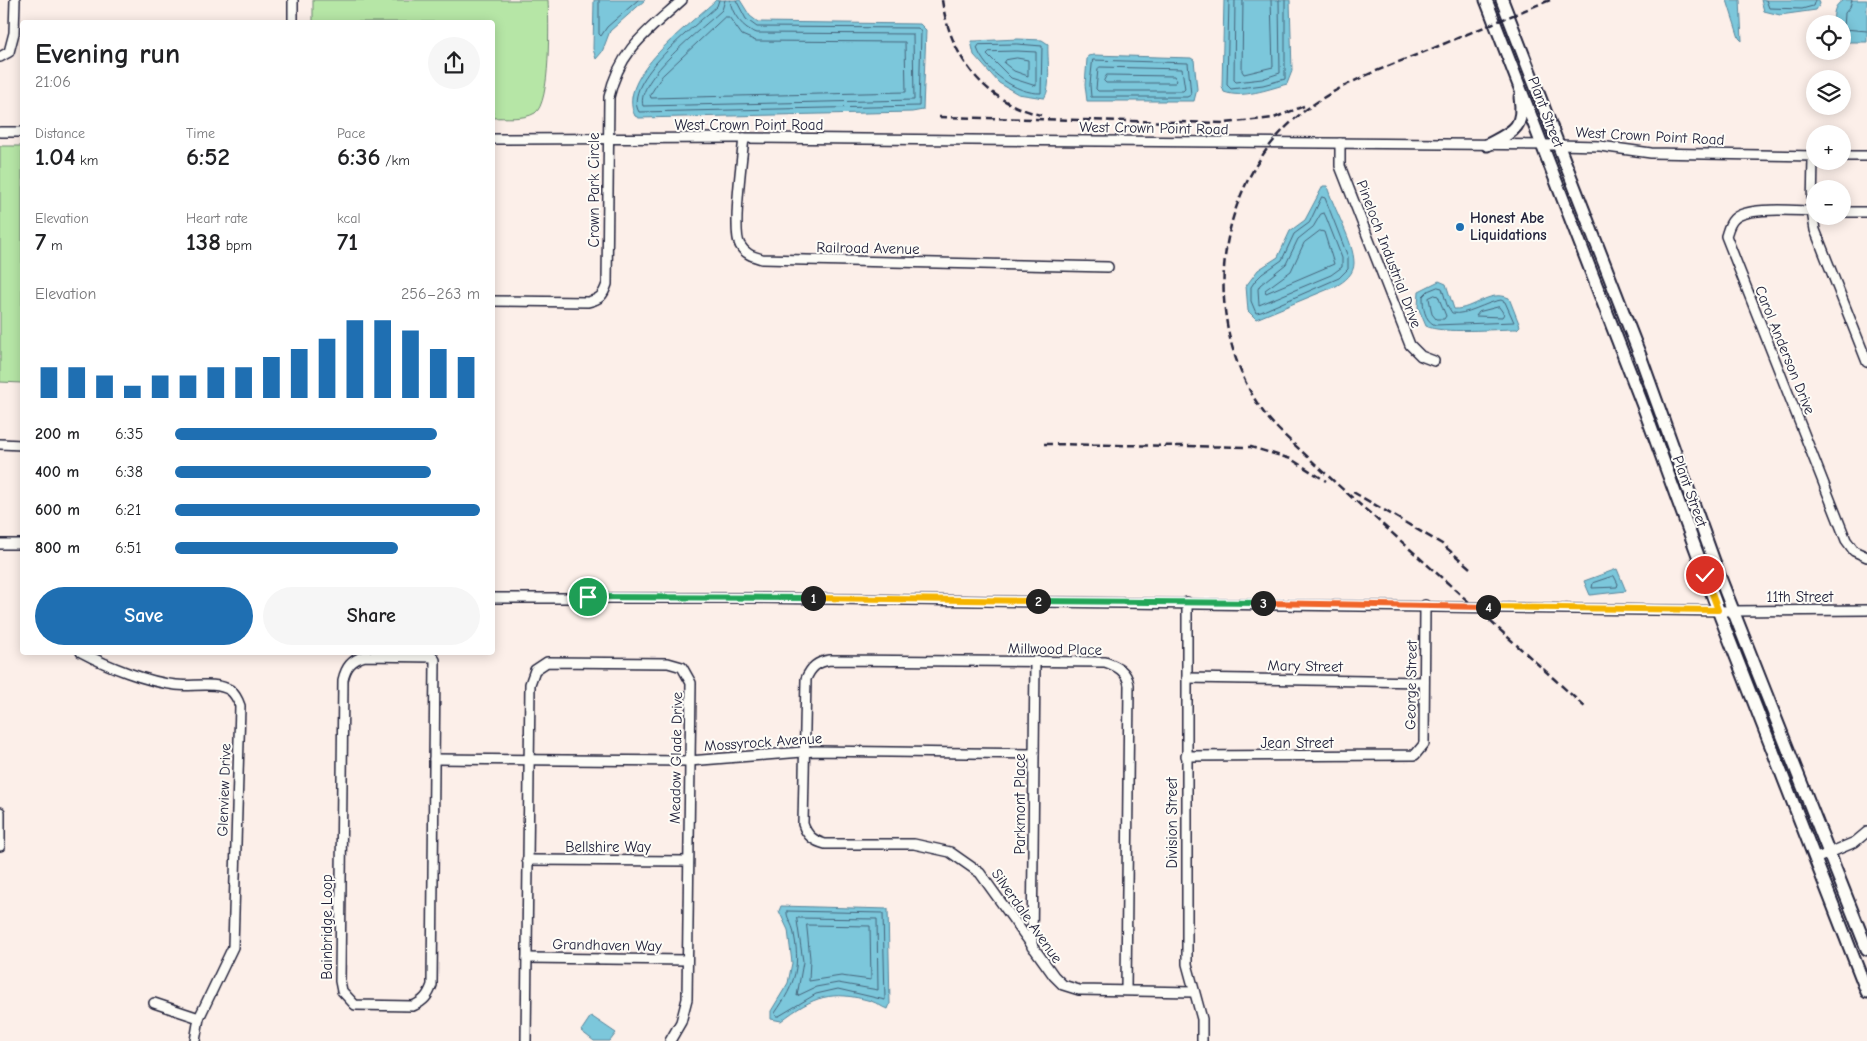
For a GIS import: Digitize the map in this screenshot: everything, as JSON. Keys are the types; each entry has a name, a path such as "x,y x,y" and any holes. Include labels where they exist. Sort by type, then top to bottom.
{"main road":[{"name":"Plant Street","path":"1486,0 1626,362 1718,610 1867,992"},
{"name":"Plant Street","path":"1502,0 1665,425 1734,611 1867,949"},
{"path":"1486,145 1509,134 1519,124 1522,111 1517,78"},
{"path":"1626,362 1635,370 1656,421 1665,425"},
{"path":"1656,442 1666,444 1685,496 1692,500"}],"street":[{"path":"0,57 8,52 14,33 15,0"},
{"path":"293,0 293,20"},
{"name":"Crown Park Circle","path":"495,301 588,302 597,300 604,294 607,284 609,97 614,75 624,57 636,42 682,0"},
{"path":"0,132 20,132"},
{"name":"West Crown Point Road","path":"495,139 744,138 1486,145 1557,144 1600,146 1651,153 1806,156"},
{"name":"Railroad Avenue","path":"744,138 737,227 738,243 748,254 762,259 1108,267"},
{"name":"Pineloch Industrial Drive","path":"1340,143 1340,166 1410,345 1421,356 1434,361"},
{"path":"1851,156 1867,156"},
{"name":"Carol Anderson Drive","path":"1806,211 1745,212 1735,218 1729,225 1726,236 1846,540 1854,551 1867,557"},
{"path":"1851,212 1867,212"},
{"path":"1814,225 1867,362"},
{"path":"0,444 20,445"},
{"path":"0,544 20,544"},
{"name":"11th Street","path":"495,598 752,598 1425,605 1734,611 1867,610"},
{"name":"Division Street","path":"1187,602 1187,964 1202,1019 1202,1041"},
{"name":"George Street","path":"1408,757 1415,755 1424,744 1425,605"},
{"name":"Glenview Drive","path":"89,655 154,681 176,685 219,686 229,690 236,696 240,706 233,947 200,1018 195,1041"},
{"name":"Bainbridge Loop","path":"414,655 358,658 346,669 342,680 340,981 342,991 355,1005 413,1006 422,1003 428,996 432,985 434,759 432,655"},
{"name":"Meadow Glade Drive","path":"526,1041 530,684 535,670 547,662 668,663 682,667 691,683 687,999 682,1022 670,1041"},
{"name":"Millwood Place","path":"804,752 806,678 811,668 821,662 1105,662 1116,665 1128,678 1126,991"},
{"name":"Parkmont Place","path":"1032,947 1035,662"},
{"name":"Mary Street","path":"1187,678 1424,682"},
{"name":"Mossyrock Avenue","path":"434,759 689,761 804,752 1034,754"},
{"name":"Silverdale Avenue","path":"804,752 803,824 806,832 815,841 826,844 914,844 950,852 980,873 1032,947 1054,976 1064,985 1079,990 1194,992"},
{"name":"Jean Street","path":"1186,756 1408,757"},
{"path":"0,812 0,846"},
{"path":"1815,859 1855,842 1867,832"},
{"name":"Bellshire Way","path":"528,860 688,861"},
{"name":"Grandhaven Way","path":"527,958 687,960"},
{"path":"154,1003 200,1018"}],"green space":[{"path":"313,0 548,0 548,60 544,94 540,106 535,113 525,117 495,118 495,20 313,20"},
{"path":"0,146 20,146 20,383 0,382"}],"water":[{"path":"594,0 645,0 610,31 602,52 596,59 593,49"},
{"path":"716,0 740,0 750,16 758,22 920,24 926,30 923,110 912,112 639,118 635,116 632,101 636,85 645,68 674,37"},
{"path":"1224,0 1290,0 1292,71 1287,84 1247,94 1224,92 1222,86"},
{"path":"1727,0 1740,0 1742,41 1739,38"},
{"path":"1761,0 1819,0 1820,4 1816,10 1780,15 1764,11"},
{"path":"1844,0 1867,0 1867,42 1851,42 1851,15 1834,15 1840,2"},
{"path":"1042,40 1048,44 1049,80 1044,98 1018,94 999,83 974,55 971,41"},
{"path":"1088,56 1191,58 1194,60 1197,89 1194,101 1087,101 1085,85 1087,59"},
{"path":"1323,186 1327,186 1351,245 1354,267 1351,274 1336,286 1256,319 1248,311 1246,286 1258,270 1278,257 1290,231 1305,220"},
{"path":"1439,281 1446,284 1454,309 1495,296 1509,298 1520,326 1517,329 1444,330 1426,326 1418,307 1419,291"},
{"path":"1617,569 1626,591 1590,595 1584,581"},
{"path":"781,906 888,909 890,1004 888,1009 871,1001 834,996 813,1001 781,1021 771,1019 771,1011 788,983 792,963 788,930 779,911"},
{"path":"591,1016 616,1033 610,1041 594,1041 581,1031"}],"railway":[{"path":"942,0 953,40 973,74 987,88 1003,99 1021,109 1041,115"},
{"path":"1550,0 1364,76 1332,92 1303,112 1274,141 1251,174 1235,211 1226,250 1224,291 1228,331 1240,370 1259,406 1270,421 1586,708"},
{"path":"939,117 1225,123 1274,118 1304,106"},
{"path":"1044,444 1251,447 1291,459 1326,481"},
{"path":"1353,492 1442,544 1470,568"}],"place":[{"name":"Honest Abe Liquidations","path":"1460,227"}],"route":[{"path":"588,597 1187,602 1718,610 1705,575"}]}
